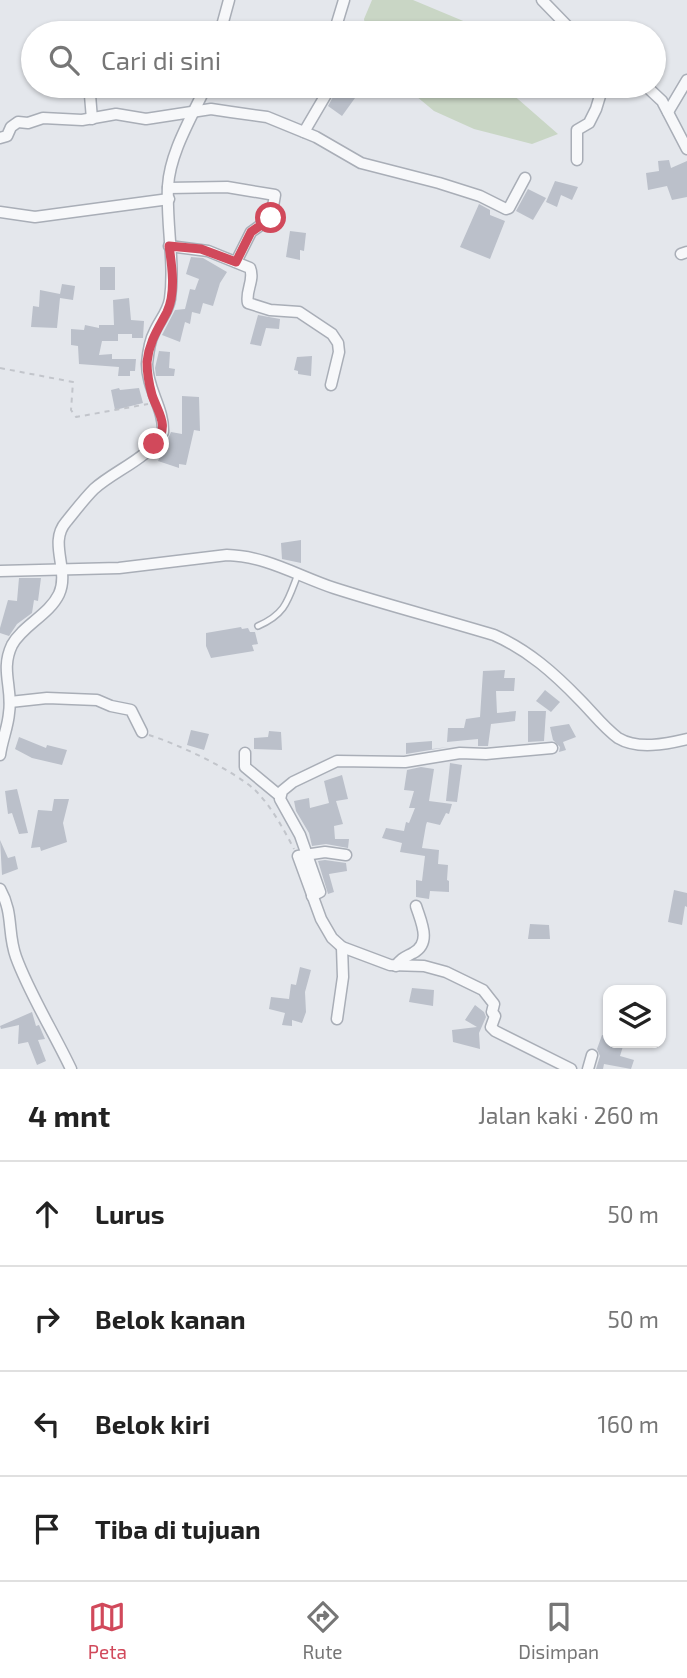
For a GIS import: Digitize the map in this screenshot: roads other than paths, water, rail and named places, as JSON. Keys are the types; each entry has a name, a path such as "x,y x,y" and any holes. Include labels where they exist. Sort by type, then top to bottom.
{"street":[{"path":"223,21 229,0"},
{"path":"338,21 344,0"},
{"path":"542,0 562,21"},
{"path":"668,112 687,79"},
{"path":"90,98 92,119"},
{"path":"0,755 10,702 5,680 5,663 13,643 59,594 62,571 57,544 62,525 95,488 160,439 163,432 163,423 148,379 147,364 153,334 170,302 172,269 169,194 178,149 201,98"},
{"path":"304,132 324,98"},
{"path":"577,160 577,130 589,123 598,98"},
{"path":"659,98 687,149"},
{"path":"0,138 7,136 11,127 18,122 43,118 92,119 116,114 152,118 211,109 267,117 304,132 361,163 480,196 506,209 525,178"},
{"path":"0,212 35,217 169,194 228,187 275,195 271,218 251,232 236,262"},
{"path":"169,246 201,249 251,269 248,303 270,310 299,312 335,339 339,352 331,385"},
{"path":"0,572 62,571 227,555 261,560 331,587 509,641 560,679 620,738 637,744 656,745 687,739"},
{"path":"10,702 47,698 101,701 131,710 142,732"},
{"path":"280,796 293,782 337,761 405,762 460,753 486,754 552,748"},
{"path":"245,754 244,767 280,796 297,828 302,855 327,930 342,947 398,963 432,968 483,990 494,1004 492,1012 495,1016 491,1027 495,1031 571,1069"},
{"path":"302,855 346,855"},
{"path":"0,889 17,960 71,1069"},
{"path":"398,963 423,943 424,935 416,906"},
{"path":"337,1019 343,977 342,947"},
{"path":"588,1069 592,1055"}],"lane":[{"path":"258,626 275,618 282,611 298,574"}]}
